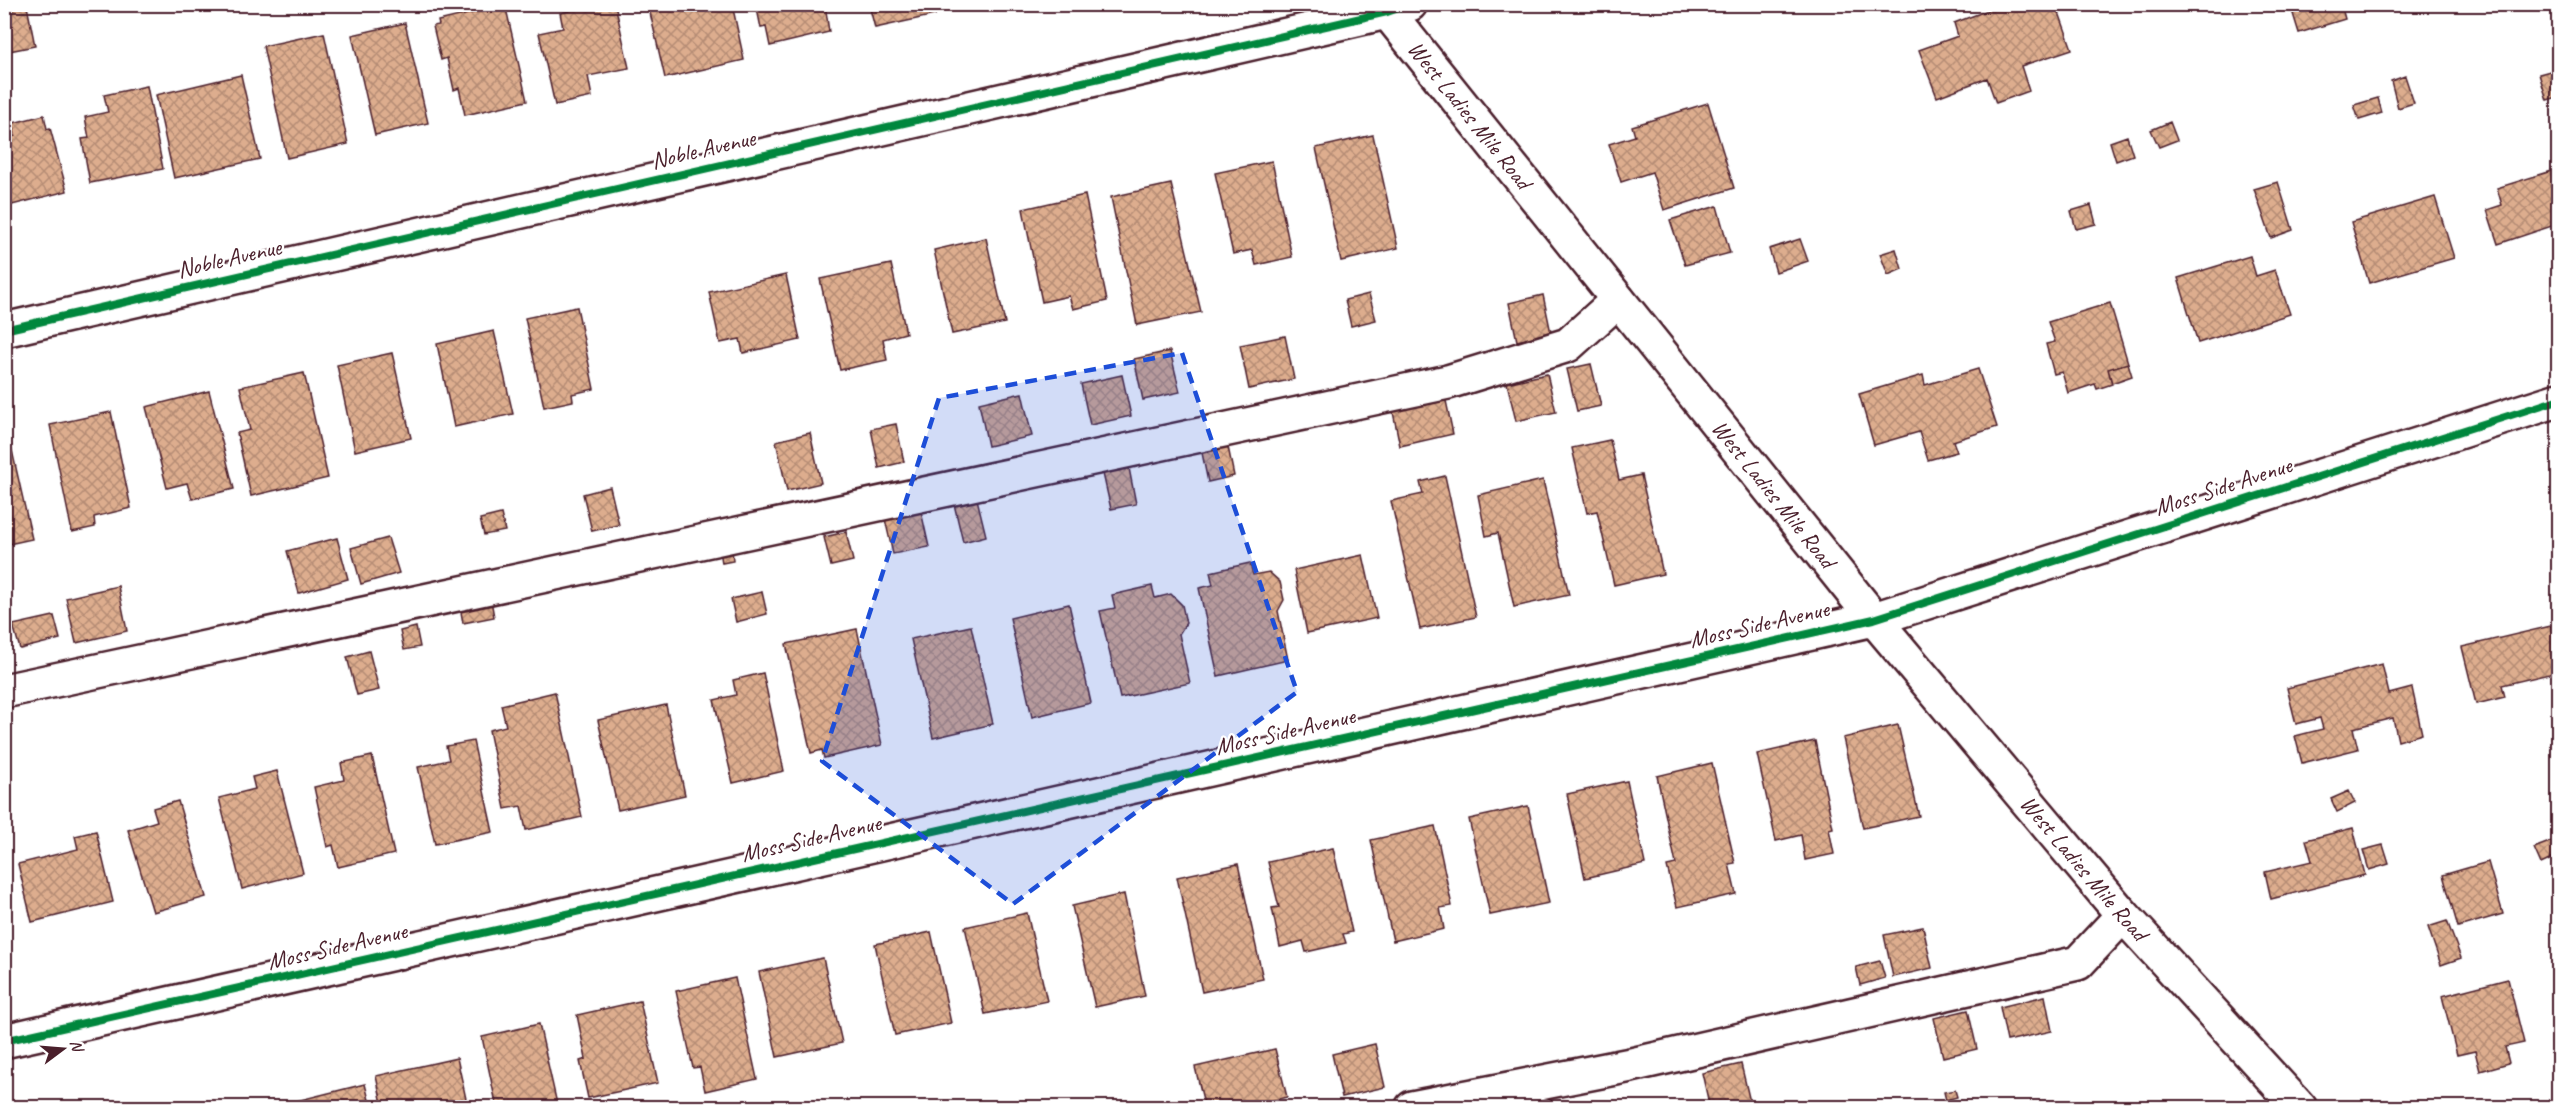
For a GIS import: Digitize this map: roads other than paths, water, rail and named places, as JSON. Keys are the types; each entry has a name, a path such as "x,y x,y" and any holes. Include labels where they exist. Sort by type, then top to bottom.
{"street":[{"name":"West Ladies Mile Road","path":"1392,7 1618,300 1874,619 2124,915 2300,1107"},
{"name":"Noble Avenue","path":"4,330 1392,7"},
{"path":"4,691 1448,382 1568,345 1618,300"},
{"name":"Moss Side Avenue","path":"4,1041 1874,619 2559,399"},
{"path":"1412,1107 1631,1065 2078,963 2124,915"}]}
